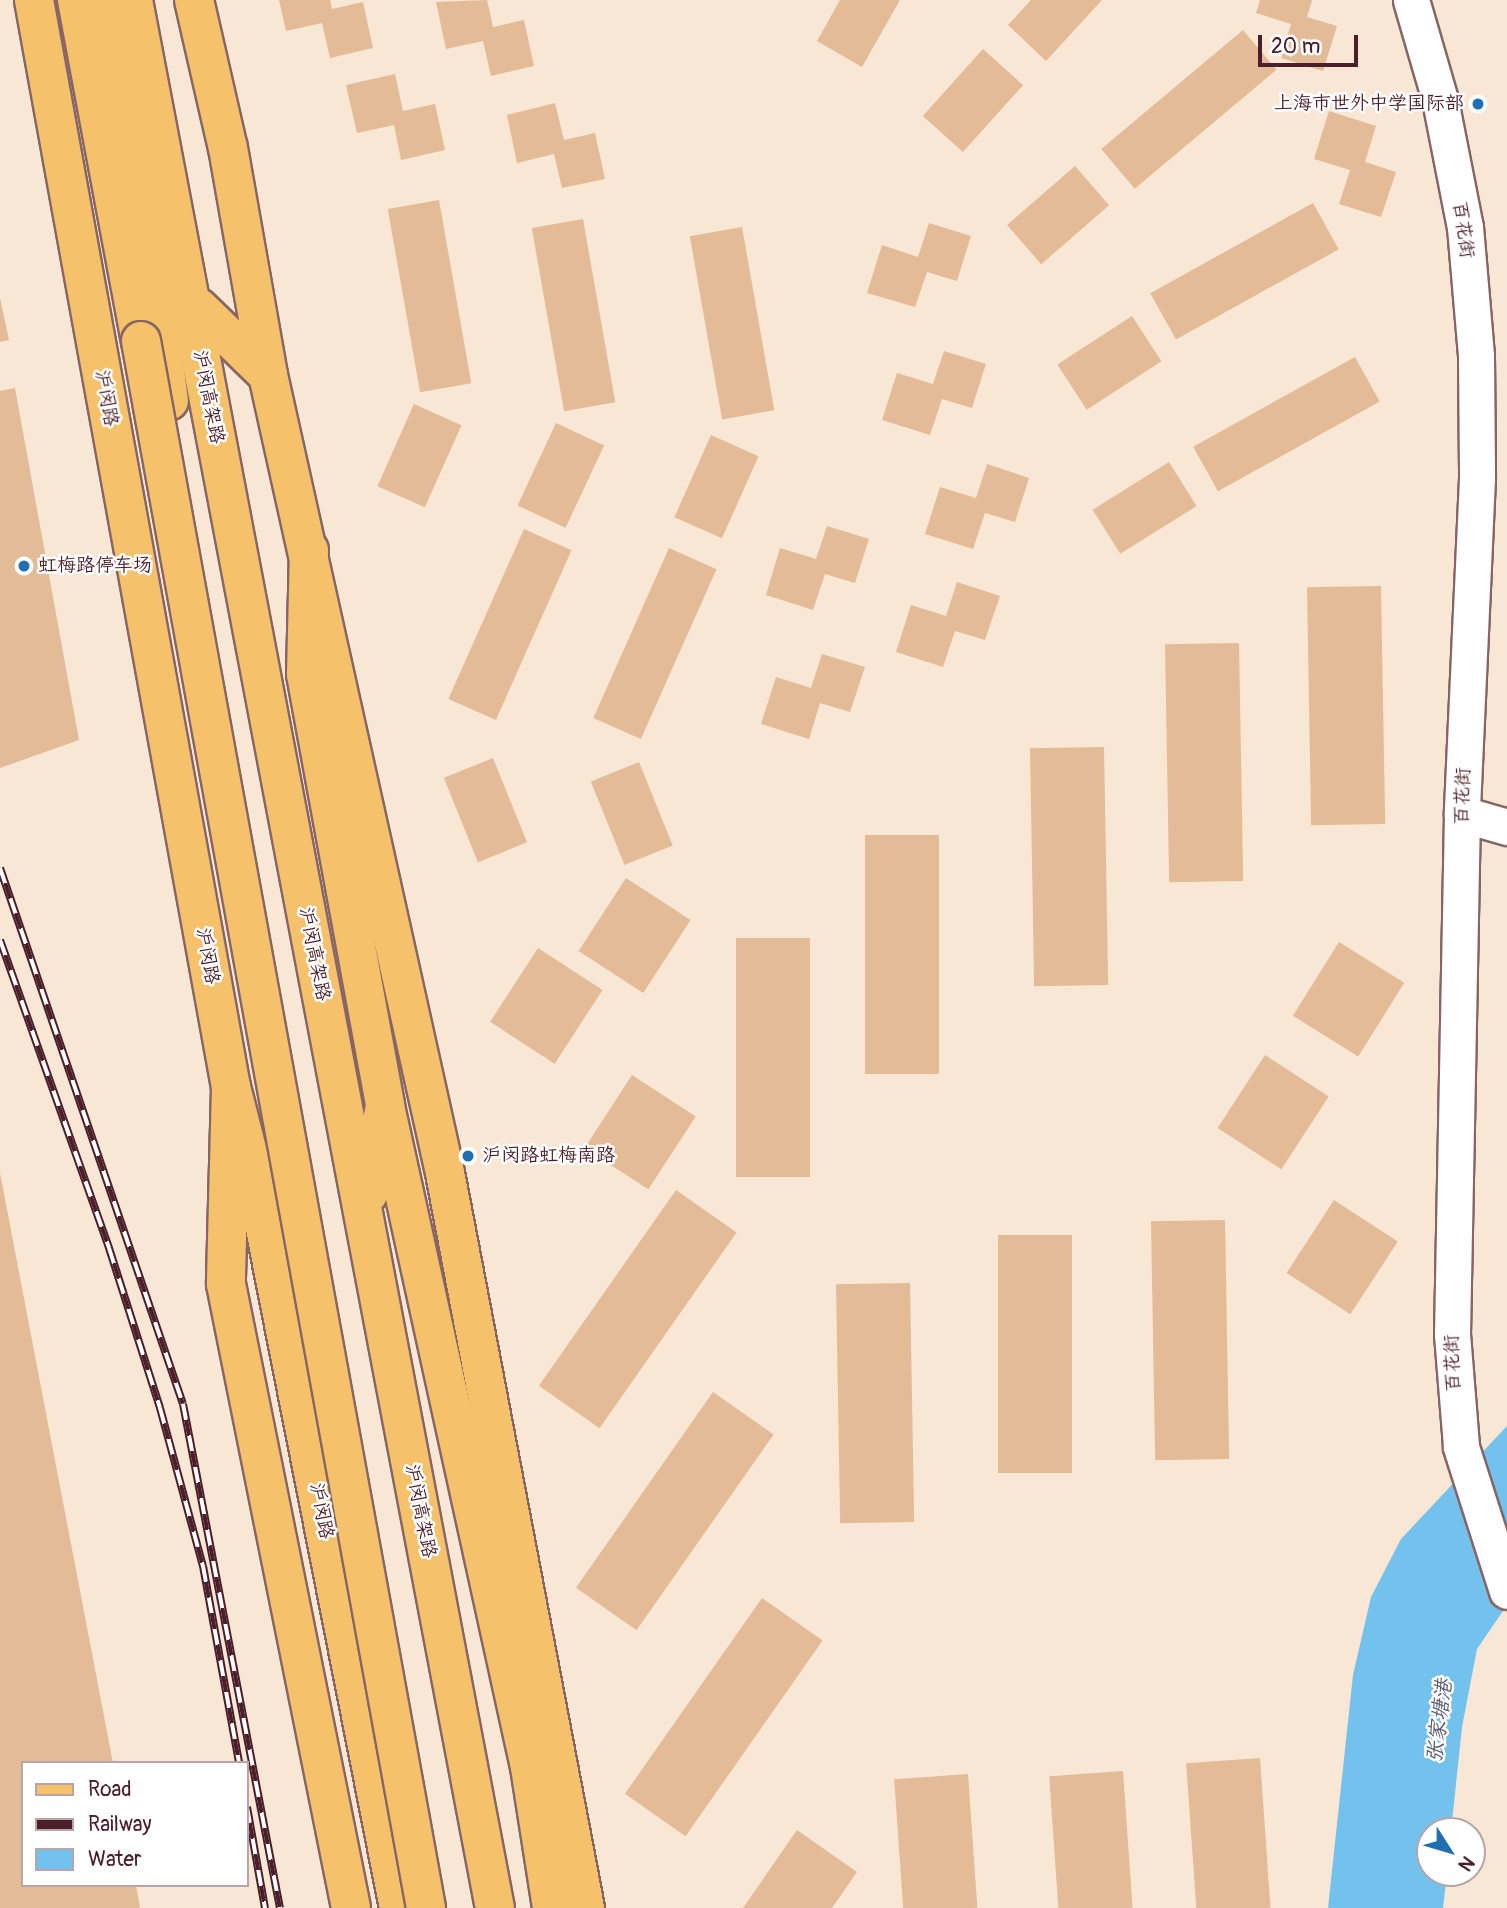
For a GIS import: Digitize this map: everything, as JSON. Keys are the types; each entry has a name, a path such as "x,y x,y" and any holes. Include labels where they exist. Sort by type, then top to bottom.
{"main road":[{"name":"沪闵路","path":"34,0 231,1087 258,1192 399,1908"},
{"path":"77,0 426,1908"},
{"path":"96,0 150,255 259,1097 258,1192"},
{"path":"133,0 256,592 387,1194 530,1768 552,1908"},
{"name":"沪闵高架路","path":"133,0 495,1908"},
{"path":"194,0 228,148 268,375 309,550 445,1173 585,1908"},
{"path":"199,308 268,375"},
{"path":"309,550 306,674 385,1106 387,1194 511,1908"},
{"path":"256,592 306,674"},
{"path":"231,1087 226,1284 351,1908"}],"street":[{"name":"百花街","path":"1411,0 1440,100 1465,227 1476,356 1477,478 1462,814 1452,1334 1461,1447 1507,1591"},
{"path":"1462,814 1507,827"}],"water":[{"name":"张家塘港","path":"1507,1426 1507,1605 1477,1649 1462,1727 1452,1817 1416,1817 1416,1887 1445,1887 1443,1908 1328,1908 1353,1675 1371,1597 1401,1539"}],"building":[{"path":"279,0 330,0 332,9 363,2 373,48 330,58 322,23 286,31"},
{"path":"487,0 493,27 524,20 534,66 491,76 483,41 446,49 436,2"},
{"path":"840,0 900,0 862,67 817,41"},
{"path":"1031,0 1102,0 1046,61 1008,25"},
{"path":"1260,0 1312,0 1307,17 1337,26 1323,71 1281,58 1291,24 1256,13"},
{"path":"1243,30 1276,70 1135,189 1101,149"},
{"path":"983,49 1023,85 963,152 923,116"},
{"path":"395,74 403,111 435,104 445,150 401,160 394,125 357,133 346,85"},
{"path":"555,103 564,140 595,133 605,179 562,188 554,154 517,163 507,115"},
{"path":"1329,111 1376,126 1365,162 1396,172 1381,217 1339,204 1350,170 1314,159"},
{"path":"1075,166 1109,205 1041,264 1007,225"},
{"path":"439,200 471,383 420,392 388,209"},
{"path":"1313,203 1339,249 1176,340 1150,293"},
{"path":"583,219 615,402 564,411 532,228"},
{"path":"929,223 971,236 957,281 927,272 915,307 867,293 882,245 918,257"},
{"path":"742,227 774,410 722,419 690,236"},
{"path":"0,298 9,340 0,342"},
{"path":"1132,316 1161,361 1087,410 1057,364"},
{"path":"944,351 986,364 972,408 942,399 930,435 882,420 897,373 933,384"},
{"path":"1355,357 1380,402 1218,491 1193,447"},
{"name":"虹梅路停车场","path":"15,388 79,740 0,768 0,391"},
{"path":"414,404 462,425 425,507 377,486"},
{"path":"556,423 604,445 566,528 518,505"},
{"path":"711,435 759,456 722,538 674,517"},
{"path":"1169,462 1197,506 1120,554 1093,510"},
{"path":"987,464 1029,478 1015,522 985,513 973,549 925,534 940,487 976,498"},
{"path":"827,526 869,539 855,583 825,574 813,610 766,595 780,548 816,559"},
{"path":"524,529 572,550 496,720 448,699"},
{"path":"669,548 717,569 641,739 593,718"},
{"path":"957,582 1000,596 985,640 955,631 943,667 896,652 911,605 946,616"},
{"path":"1381,586 1385,824 1311,825 1307,587"},
{"path":"1239,643 1243,881 1169,882 1165,644"},
{"path":"822,654 865,667 850,712 820,703 809,739 761,724 776,677 811,688"},
{"path":"1104,747 1108,985 1034,986 1030,748"},
{"path":"493,758 527,842 478,862 444,778"},
{"path":"639,762 673,845 625,865 591,781"},
{"path":"865,835 939,835 939,1074 865,1074"},
{"path":"626,878 691,920 643,993 579,951"},
{"path":"736,938 810,938 810,1177 736,1177"},
{"path":"1339,942 1404,983 1358,1057 1293,1016"},
{"path":"538,948 603,990 555,1064 490,1022"},
{"path":"1265,1055 1329,1096 1281,1169 1218,1128"},
{"path":"632,1075 696,1116 648,1189 585,1148"},
{"path":"0,1173 113,1761 21,1761 21,1887 136,1887 140,1908 0,1908"},
{"path":"676,1190 737,1232 600,1428 539,1386"},
{"path":"1334,1200 1398,1241 1350,1314 1287,1273"},
{"path":"1225,1220 1229,1459 1155,1460 1151,1221"},
{"path":"998,1235 1072,1235 1072,1473 998,1473"},
{"path":"910,1283 914,1522 840,1523 836,1284"},
{"path":"713,1392 774,1434 637,1630 576,1588"},
{"path":"762,1598 823,1640 686,1836 625,1794"},
{"path":"1260,1758 1270,1908 1196,1908 1186,1763"},
{"path":"1123,1771 1133,1908 1058,1908 1049,1776"},
{"path":"968,1774 977,1908 903,1908 894,1779"},
{"path":"797,1830 857,1872 832,1908 743,1908"}],"railway":[{"path":"0,868 183,1404 280,1908"},
{"path":"0,940 109,1248 160,1408 203,1566 239,1761"},
{"path":"248,1813 265,1908"}],"place":[{"name":"上海市世外中学国际部","path":"1478,104"},
{"name":"虹梅路停车场","path":"24,566"},
{"name":"沪闵路虹梅南路","path":"468,1156"}]}
